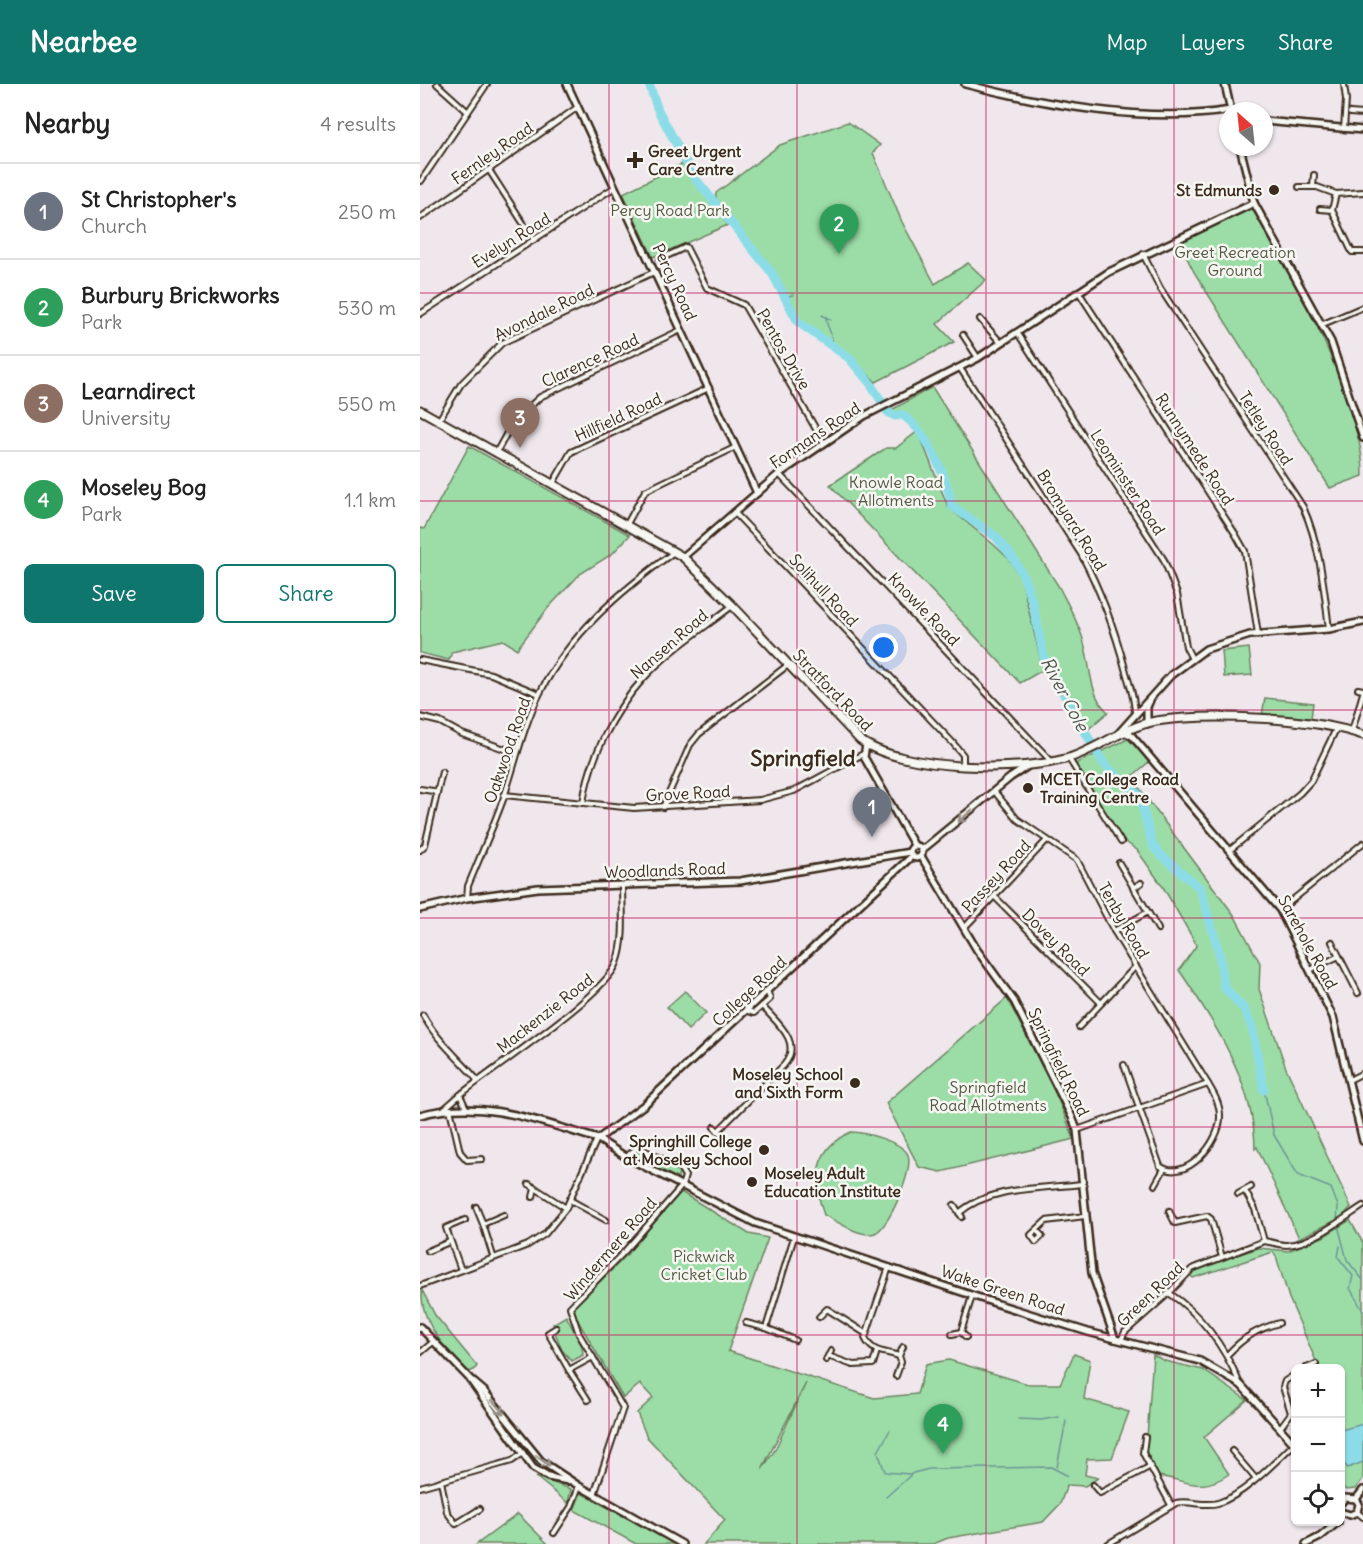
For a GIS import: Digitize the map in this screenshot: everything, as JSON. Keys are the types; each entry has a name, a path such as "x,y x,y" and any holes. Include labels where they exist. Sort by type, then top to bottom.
{"highway":[{"name":"Stratford Road","path":"420,410 682,557 732,605 866,744 879,752 963,766 1032,765 1069,758 1147,724 1187,719 1307,722 1363,735"}],"street":[{"path":"437,84 468,112"},
{"path":"421,181 487,84"},
{"name":"Percy Road","path":"567,84 758,492"},
{"path":"965,84 1063,105 1152,114 1198,115 1219,112"},
{"path":"1225,84 1229,102"},
{"path":"1344,84 1346,100 1344,129"},
{"name":"Fernley Road","path":"420,218 578,107"},
{"path":"1350,113 1363,114"},
{"path":"1273,122 1363,130"},
{"path":"1242,156 1254,203 1323,324 1343,371 1363,438"},
{"path":"489,170 534,240"},
{"path":"1313,187 1314,175"},
{"name":"Evelyn Road","path":"420,314 615,187"},
{"path":"1299,187 1329,190 1336,194 1363,192"},
{"path":"1336,194 1332,210 1352,252 1357,254 1363,252"},
{"name":"Formans Road","path":"682,557 779,474 878,408 978,358 1078,290 1143,254 1254,203"},
{"path":"1320,209 1332,210"},
{"name":"Pentos Drive","path":"660,259 686,247 707,288 744,305 824,444"},
{"name":"Tetley Road","path":"1143,254 1160,288 1303,507 1310,522 1329,629"},
{"name":"Avondale Road","path":"439,421 460,384 502,343 655,272"},
{"name":"Runnymede Road","path":"1078,290 1245,551 1258,634"},
{"path":"1323,324 1363,307"},
{"path":"980,320 1001,343"},
{"name":"Clarence Road","path":"496,453 513,422 540,397 682,329"},
{"name":"Leominster Road","path":"1017,332 1164,561 1177,594 1186,647 1191,657"},
{"path":"963,335 978,358"},
{"name":"Bromyard Road","path":"960,368 1081,554 1099,587 1115,627 1134,699 1135,714"},
{"name":"Hillfield Road","path":"552,485 571,452 710,388"},
{"path":"626,525 645,491 737,447"},
{"name":"Knowle Road","path":"779,474 1051,762"},
{"name":"Solihull Road","path":"734,512 953,743 963,755 963,766"},
{"name":"Oakwood Road","path":"467,898 468,886 504,795 516,753 539,694 578,636 600,610 674,552"},
{"name":"Nansen Road","path":"583,803 590,775 602,745 643,679 732,605"},
{"path":"1113,740 1155,691 1191,657 1234,638 1329,629 1363,622"},
{"path":"420,660 491,674 539,694"},
{"path":"663,807 690,745 699,734 789,664"},
{"path":"1147,724 1147,707 1155,691"},
{"path":"1352,731 1361,691"},
{"path":"1134,699 1146,701"},
{"path":"420,717 440,722 462,734 516,753"},
{"path":"1230,850 1300,793 1311,781 1336,727"},
{"name":"Sarehole Road","path":"1126,733 1132,736 1280,910 1333,1017 1363,1140"},
{"path":"866,744 863,754 914,845 922,853 994,791 1021,770 1032,765"},
{"name":"Grove Road","path":"504,795 634,808 747,802 775,797 794,790 863,754"},
{"path":"1069,758 1121,842"},
{"path":"420,850 425,845 442,772"},
{"path":"420,789 437,794"},
{"name":"Tenby Road","path":"994,791 1017,819 1077,860 1114,931 1209,1084 1220,1110 1215,1139 1206,1152 1191,1163 1174,1169 1164,1169"},
{"name":"Passey Road","path":"963,928 1047,840"},
{"path":"1280,910 1363,843"},
{"name":"College Road","path":"598,1139 644,1105 768,993 911,854 914,845"},
{"name":"Woodlands Road","path":"420,909 467,898 538,888 740,881 922,853"},
{"name":"Springfield Road","path":"922,853 963,928 1014,1001 1062,1093 1077,1130 1085,1216 1095,1286 1118,1340"},
{"path":"1119,863 1158,929"},
{"path":"1133,888 1141,883"},
{"name":"Mackenzie Road","path":"447,1109 477,1081 590,996 611,974 618,962 621,946 622,885"},
{"name":"Dovey Road","path":"994,897 1101,1003"},
{"path":"1114,931 1148,912"},
{"path":"1332,942 1358,993"},
{"path":"1310,970 1339,956"},
{"path":"1079,1027 1136,966"},
{"path":"748,1011 752,1014 762,1006 771,997 768,993"},
{"path":"718,1131 784,1065 791,1053 792,1044 788,1036 762,1006"},
{"path":"423,1015 432,1030 455,1053 477,1081"},
{"path":"1124,1065 1158,1163 1164,1169 1155,1185"},
{"path":"1349,1080 1363,1073"},
{"path":"1077,1130 1209,1084"},
{"path":"460,1095 466,1108"},
{"name":"Wake Green Road","path":"420,1115 447,1109 466,1108 518,1114 598,1139 626,1157 755,1223 972,1295 1118,1340 1200,1361 1241,1385 1291,1441"},
{"path":"447,1109 461,1155 467,1160 482,1159"},
{"path":"714,1127 723,1136"},
{"path":"420,1286 538,1240 554,1226 566,1208 598,1139"},
{"path":"626,1157 638,1147 653,1154 680,1168 685,1176 682,1186"},
{"path":"529,1184 566,1208"},
{"path":"954,1205 960,1215 971,1204 999,1194 1082,1184"},
{"path":"693,1192 697,1185"},
{"name":"Windermere Road","path":"594,1495 623,1413 621,1403 575,1325 570,1307 624,1252 682,1186"},
{"path":"1238,1194 1251,1187"},
{"path":"533,1197 535,1188"},
{"path":"1245,1191 1256,1209 1264,1241"},
{"path":"570,1200 606,1220"},
{"name":"Green Road","path":"1118,1340 1192,1269 1264,1241 1276,1244 1297,1243 1326,1230 1363,1206"},
{"path":"476,1208 493,1256"},
{"path":"1169,1211 1175,1223 1207,1216 1211,1219 1222,1257"},
{"path":"483,1224 504,1215"},
{"path":"1037,1231 1046,1221 1085,1216"},
{"path":"461,1270 446,1228 465,1220"},
{"path":"766,1328 794,1237"},
{"path":"428,1251 450,1242"},
{"path":"889,1267 865,1333 867,1343 877,1351 899,1356"},
{"path":"1169,1293 1194,1313 1228,1354 1241,1385"},
{"path":"961,1332 972,1295"},
{"path":"819,1317 827,1309 865,1333"},
{"path":"746,1323 766,1328 795,1340"},
{"path":"1228,1354 1243,1338 1260,1328 1279,1323"},
{"path":"420,1327 484,1391 541,1461 570,1481 682,1544"},
{"path":"556,1328 548,1333 588,1400"},
{"path":"952,1334 961,1332"},
{"path":"961,1332 966,1337"},
{"path":"420,1353 433,1342"},
{"path":"896,1376 903,1347"},
{"path":"831,1351 827,1358 863,1366 873,1364 877,1351"},
{"path":"569,1370 593,1357"},
{"path":"1279,1429 1291,1413 1283,1387 1285,1381 1291,1377"},
{"path":"471,1380 478,1394 540,1473 570,1481"},
{"path":"515,1442 522,1437"},
{"path":"1145,1437 1143,1453 1171,1505"},
{"path":"1108,1544 1171,1505 1186,1501 1217,1503 1230,1497 1291,1448"},
{"path":"1232,1451 1255,1478"},
{"path":"420,1487 512,1461 523,1453"},
{"path":"1093,1485 1100,1493 1149,1467"},
{"path":"441,1481 447,1512 456,1524 480,1509"},
{"path":"554,1533 571,1507 579,1486"},
{"path":"1356,1499 1363,1490"},
{"path":"1345,1499 1356,1499 1359,1504 1357,1512"},
{"path":"1357,1512 1363,1517"},
{"path":"1345,1517 1357,1512"},
{"path":"1306,1544 1320,1537 1332,1526"}],"green space":[{"path":"848,122 880,145 873,153 902,222 935,284 968,263 986,280 937,324 954,342 876,382 839,348 799,322 773,273 716,200 716,193 780,145"},
{"name":"Percy Road Park","path":"682,164 728,225 653,257 623,193"},
{"name":"Greet Recreation Ground","path":"1251,207 1319,330 1341,382 1355,426 1361,450 1363,476 1330,488 1194,272 1179,242"},
{"path":"932,387 1059,587 1076,621 1084,643 1097,698 1108,712 1085,732 1044,658 1033,604 1023,575 996,537 952,506 941,469 920,432 902,415 895,416 888,412"},
{"name":"Knowle Road Allotments","path":"918,431 948,507 1009,559 1021,578 1043,670 1020,683 830,485 886,448 896,448"},
{"path":"469,446 630,535 612,554 580,574 548,608 517,649 503,640 452,652 449,660 420,653 420,528 424,529"},
{"path":"1249,648 1252,675 1224,677 1222,651"},
{"path":"1265,698 1313,703 1311,718 1262,715"},
{"path":"1128,739 1150,761 1131,777 1234,915 1260,963 1259,989 1286,1068 1351,1207 1341,1218 1299,1238 1257,1147 1255,1149 1248,1101 1230,1055 1206,1010 1179,970 1196,946 1195,942 1163,887 1137,850 1123,840 1073,765"},
{"path":"685,991 706,1013 688,1030 667,1007"},
{"name":"Springfield Road Allotments","path":"1007,998 1056,1094 1074,1139 941,1172 919,1167 886,1103"},
{"path":"851,1132 891,1142 905,1150 908,1155 907,1172 899,1197 887,1221 875,1233 856,1231 824,1215 820,1202 818,1178 823,1156 829,1147"},
{"path":"638,1149 679,1171 678,1178 675,1179 630,1156"},
{"name":"Pickwick Cricket Club","path":"681,1192 749,1234 768,1238 728,1351 874,1398 917,1394 926,1364 949,1360 1028,1384 1060,1384 1074,1354 1090,1360 1084,1399 1129,1412 1112,1458 1087,1459 1085,1475 1098,1478 1085,1486 1067,1485 1060,1504 1043,1522 948,1538 933,1544 704,1544 725,1520 647,1437 637,1413 653,1398 640,1384 623,1398 577,1319 574,1307 622,1260","holes":["806,1383 775,1450 763,1468"]},
{"path":"1350,1220 1363,1243 1363,1479 1355,1489 1346,1490 1345,1364 1317,1364 1289,1298 1276,1256 1273,1252 1193,1278 1189,1274 1202,1266 1259,1248 1288,1251 1323,1237"},
{"path":"422,1290 435,1315 477,1366 474,1370 468,1372 436,1336 425,1314"},
{"path":"566,1316 582,1346 583,1355 572,1361 562,1350 553,1324"},
{"path":"1153,1355 1165,1361 1203,1370 1247,1400 1204,1437 1229,1474 1219,1480 1194,1484 1158,1476 1146,1451"},
{"path":"521,1441 536,1460 556,1474 550,1474 540,1468 526,1452 519,1442"},
{"path":"536,1477 571,1489 568,1503"},
{"path":"581,1493 675,1544 636,1544 574,1510"},
{"path":"518,1514 548,1544 477,1544"}],"water":[{"path":"1363,1424 1363,1462 1348,1468 1345,1465 1345,1429"}],"waterway":[{"name":"River Cole","path":"649,84 658,110 694,177 772,273 798,322 849,358 870,383 888,412 895,416 902,415 911,422 920,432 941,469 952,506 996,537 1011,555 1023,575 1033,604 1044,658 1081,725 1104,764 1139,795 1153,846 1200,888 1219,952 1224,987 1244,1009 1252,1027 1264,1090"},
{"name":"River Cole","path":"784,297 793,295"},
{"path":"822,315 831,320"},
{"path":"826,317 832,344"},
{"name":"River Cole","path":"1264,1090 1274,1135 1298,1175 1331,1188 1338,1206 1337,1220"},
{"name":"River Cole","path":"1338,1225 1347,1260 1363,1280"},
{"path":"1340,1246 1338,1257 1353,1276 1350,1288 1363,1311"},
{"path":"1018,1419 1041,1420 1059,1417"},
{"path":"1057,1467 1066,1421"},
{"path":"890,1430 878,1452 885,1472 910,1474"},
{"path":"886,1497 913,1473 929,1469 1051,1467 1068,1476"}],"place":[{"name":"Greet Urgent Care Centre","path":"635,160"},
{"name":"St Edmunds","path":"1274,190"},
{"name":"Burbury Brickworks","path":"839,254"},
{"name":"Learndirect","path":"520,448"},
{"name":"MCET College Road Training Centre","path":"1028,788"},
{"name":"St Christopher's","path":"872,837"},
{"name":"Moseley School and Sixth Form","path":"855,1083"},
{"name":"Springhill College at Moseley School","path":"764,1150"},
{"name":"Moseley Adult Education Institute","path":"752,1182"},
{"name":"Moseley Bog","path":"943,1454"}],"district":[{"name":"Springfield","path":"803,758"}]}
